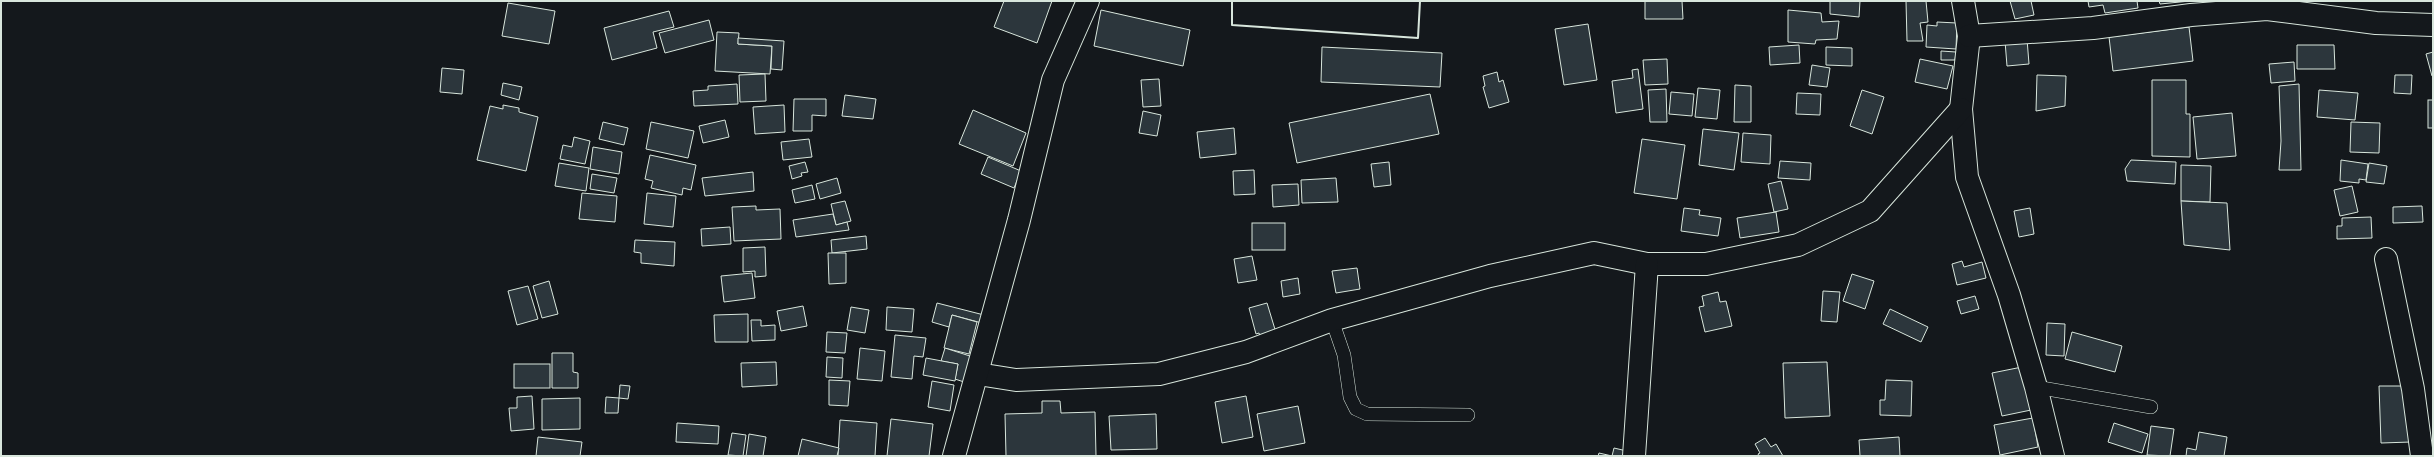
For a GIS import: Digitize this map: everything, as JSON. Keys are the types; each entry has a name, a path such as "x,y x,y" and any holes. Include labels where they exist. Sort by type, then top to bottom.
{"street":[{"path":"954,456 978,374 1053,80 1088,1"},
{"path":"1963,1 1969,36 1961,109 1967,177 2009,295 2036,387 2053,456"},
{"path":"1969,36 2093,28 2191,15 2268,9 2376,23 2433,25"},
{"path":"978,374 1016,380 1159,374 1246,352 1332,320 1490,276 1594,253 1647,264 1706,264 1798,246 1870,211 1961,109"},
{"path":"2386,259 2413,389 2422,456"},
{"path":"1634,456 1647,264"}],"lane":[{"path":"1332,320 1344,355 1350,397 1356,409 1367,414 1468,415"},
{"path":"2036,387 2151,407"}],"building":[{"path":"1004,1 1052,1 1037,43 994,27"},
{"path":"1645,1 1682,1 1683,19 1645,19"},
{"path":"1830,1 1860,1 1859,17 1830,14"},
{"path":"1906,1 1926,1 1928,22 1920,23 1923,41 1907,41"},
{"path":"2010,1 2031,1 2034,15 2015,19"},
{"path":"2088,1 2137,1 2138,8 2105,13 2103,5 2089,7"},
{"path":"2159,1 2190,1 2160,4"},
{"path":"508,3 555,11 549,44 502,36"},
{"path":"1101,10 1190,30 1183,66 1094,46"},
{"path":"1788,10 1821,13 1822,22 1839,21 1837,39 1816,40 1815,44 1788,42"},
{"path":"669,11 674,27 653,32 657,48 612,60 604,28"},
{"path":"709,20 714,40 665,53 659,33"},
{"path":"1937,22 1957,23 1956,49 1926,47 1927,25 1937,26"},
{"path":"1588,24 1597,80 1564,85 1555,29"},
{"path":"2189,27 2193,61 2113,71 2109,37"},
{"path":"717,32 739,33 738,44 772,46 770,74 715,71"},
{"path":"738,38 784,41 782,70 771,69 772,46 738,44"},
{"path":"2027,39 2029,64 2007,66 2005,41"},
{"path":"1799,45 1800,63 1770,65 1769,47"},
{"path":"2297,45 2334,45 2335,69 2297,69"},
{"path":"1322,47 1442,53 1440,87 1321,82"},
{"path":"1826,47 1852,48 1852,66 1826,65"},
{"path":"1941,51 1956,52 1955,60 1941,60"},
{"path":"2433,52 2433,76 2432,76 2426,54"},
{"path":"1667,59 1668,84 1645,85 1643,60"},
{"path":"1920,59 1953,66 1947,89 1915,82"},
{"path":"2294,62 2295,81 2271,83 2269,64"},
{"path":"1812,65 1830,68 1827,87 1809,85"},
{"path":"442,68 464,70 462,94 440,92"},
{"path":"1638,69 1643,109 1616,113 1612,81 1633,78 1632,70"},
{"path":"1497,72 1499,82 1503,80 1509,102 1489,108 1483,87 1485,86 1483,76"},
{"path":"765,74 766,101 740,102 739,75"},
{"path":"2037,75 2066,76 2065,106 2036,111"},
{"path":"2395,75 2412,75 2411,94 2394,93"},
{"path":"1159,79 1161,106 1143,107 1141,80"},
{"path":"2152,80 2186,80 2186,114 2190,114 2190,157 2152,156"},
{"path":"503,83 522,87 519,100 501,95"},
{"path":"737,84 738,104 694,106 693,91 708,90 708,86"},
{"path":"2299,84 2301,170 2279,170 2281,141 2279,86"},
{"path":"1735,85 1751,86 1751,122 1734,122"},
{"path":"1698,88 1720,90 1717,119 1695,117"},
{"path":"1666,89 1667,122 1650,122 1648,90"},
{"path":"1862,90 1884,97 1872,134 1850,126"},
{"path":"2319,90 2358,93 2355,120 2317,117"},
{"path":"1671,92 1694,94 1692,116 1669,114"},
{"path":"1797,93 1821,94 1820,115 1796,114"},
{"path":"1430,94 1439,134 1297,163 1289,123"},
{"path":"845,95 876,99 873,119 842,116"},
{"path":"794,99 826,99 826,116 812,115 812,131 793,131"},
{"path":"2428,100 2433,100 2433,128 2428,128"},
{"path":"503,105 519,108 519,112 538,117 526,171 477,160 490,106 503,109"},
{"path":"784,105 785,132 755,134 753,107"},
{"path":"973,110 1026,133 1013,166 959,144"},
{"path":"1143,111 1161,115 1157,136 1139,133"},
{"path":"2232,113 2236,156 2197,159 2193,117"},
{"path":"725,120 729,137 703,143 699,126"},
{"path":"603,122 628,128 624,145 599,139"},
{"path":"651,122 694,131 688,158 646,149"},
{"path":"2351,122 2380,123 2379,153 2350,152"},
{"path":"1234,128 1236,154 1200,158 1197,132"},
{"path":"1703,129 1739,133 1734,170 1699,165"},
{"path":"1743,133 1771,135 1770,164 1741,162"},
{"path":"574,137 590,141 585,164 560,159 563,145 572,147"},
{"path":"809,139 812,157 783,160 781,142"},
{"path":"1642,139 1685,145 1677,199 1634,193"},
{"path":"593,147 622,152 619,174 590,169"},
{"path":"650,155 696,165 691,190 683,188 682,195 651,188 653,181 645,179"},
{"path":"988,157 1021,171 1014,188 981,174"},
{"path":"2131,160 2176,162 2175,184 2127,181 2125,169"},
{"path":"2341,160 2368,164 2366,180 2359,179 2359,183 2340,181"},
{"path":"1780,161 1811,163 1810,180 1778,178"},
{"path":"805,162 808,172 801,173 802,176 792,179 789,166"},
{"path":"1389,162 1391,185 1374,187 1371,164"},
{"path":"559,163 589,168 586,191 555,186"},
{"path":"2369,163 2387,166 2384,184 2366,182"},
{"path":"2181,165 2211,166 2210,202 2181,201"},
{"path":"1254,170 1255,194 1234,195 1233,171"},
{"path":"753,172 754,191 705,196 702,178"},
{"path":"592,174 617,178 614,193 590,189"},
{"path":"837,178 841,193 820,199 816,184"},
{"path":"1336,178 1338,202 1302,203 1301,180"},
{"path":"1781,181 1788,209 1774,212 1768,184"},
{"path":"1298,184 1299,205 1273,207 1272,185"},
{"path":"812,185 815,199 795,203 792,190"},
{"path":"2352,186 2358,212 2340,216 2334,190"},
{"path":"582,193 617,196 615,222 579,219"},
{"path":"647,193 676,196 673,227 644,224"},
{"path":"845,201 851,221 836,225 831,204"},
{"path":"2181,201 2227,203 2230,250 2184,245"},
{"path":"756,206 756,210 780,209 781,239 734,241 732,207"},
{"path":"2422,206 2423,222 2393,223 2393,207"},
{"path":"1684,208 1700,210 1699,215 1721,218 1718,236 1681,231"},
{"path":"2030,208 2034,234 2019,237 2014,211"},
{"path":"1776,212 1779,232 1740,238 1737,218"},
{"path":"833,214 836,225 847,222 849,230 796,237 793,220"},
{"path":"2371,217 2372,238 2337,239 2337,226 2342,226 2342,218"},
{"path":"1252,223 1285,223 1285,250 1252,250"},
{"path":"730,227 731,244 702,246 701,229"},
{"path":"866,236 867,249 832,253 831,240"},
{"path":"635,240 675,242 674,266 641,263 641,253 634,252"},
{"path":"765,247 766,276 755,277 755,271 743,272 743,248"},
{"path":"828,253 846,253 846,283 829,284"},
{"path":"1252,256 1257,280 1238,283 1234,259"},
{"path":"1962,261 1964,267 1982,262 1986,278 1957,285 1952,264"},
{"path":"1357,268 1360,289 1336,293 1332,271"},
{"path":"752,273 755,298 724,302 721,276"},
{"path":"1852,274 1874,281 1865,309 1843,301"},
{"path":"1298,278 1300,294 1283,297 1281,281"},
{"path":"549,281 558,314 542,318 533,286"},
{"path":"528,286 538,319 517,325 508,291"},
{"path":"1823,291 1840,292 1837,322 1821,321"},
{"path":"1718,292 1720,302 1726,301 1732,326 1705,332 1699,307 1704,306 1702,296"},
{"path":"1975,296 1979,309 1961,314 1957,301"},
{"path":"937,303 984,315 982,323 952,315 949,327 932,322"},
{"path":"1267,303 1277,336 1261,340 1259,333 1256,334 1249,308"},
{"path":"803,306 807,326 781,331 777,311"},
{"path":"851,307 869,310 865,333 847,330"},
{"path":"887,307 914,309 912,332 886,330"},
{"path":"1890,309 1928,327 1921,342 1883,324"},
{"path":"748,314 748,342 715,342 714,315"},
{"path":"952,315 977,322 969,354 944,348"},
{"path":"751,320 761,320 761,326 775,325 775,340 752,341"},
{"path":"2047,323 2065,324 2064,356 2046,355"},
{"path":"827,332 847,333 845,353 826,352"},
{"path":"2072,332 2122,346 2115,372 2065,359"},
{"path":"895,335 926,338 923,357 914,356 912,379 891,377"},
{"path":"860,348 885,351 882,381 857,379"},
{"path":"945,348 976,358 967,383 955,379 958,364 941,361"},
{"path":"552,353 573,353 573,372 578,373 578,388 552,388"},
{"path":"827,357 843,358 842,378 826,377"},
{"path":"926,358 958,364 955,381 923,375"},
{"path":"776,362 777,385 742,387 741,363"},
{"path":"1827,362 1830,416 1785,418 1783,363"},
{"path":"514,364 550,364 550,388 514,388"},
{"path":"2027,366 2036,409 2002,416 1992,373"},
{"path":"829,380 850,381 848,406 829,405"},
{"path":"1886,380 1912,381 1911,416 1880,415 1880,400 1885,400"},
{"path":"932,381 954,385 950,411 928,407"},
{"path":"620,385 630,386 628,399 619,398"},
{"path":"2379,386 2410,386 2411,442 2381,443"},
{"path":"532,396 534,429 511,431 509,408 517,408 517,397"},
{"path":"1246,396 1253,437 1222,443 1215,402"},
{"path":"606,397 619,398 618,413 605,413"},
{"path":"580,398 580,429 542,430 542,399"},
{"path":"1042,401 1060,401 1061,413 1095,412 1096,456 1006,456 1005,414 1042,413"},
{"path":"1298,406 1305,443 1264,451 1257,414"},
{"path":"1156,414 1157,449 1111,450 1109,416"},
{"path":"2033,418 2038,447 2000,455 1994,425"},
{"path":"891,419 933,424 929,456 887,456"},
{"path":"840,420 877,423 875,456 838,456"},
{"path":"677,423 719,426 718,444 676,442"},
{"path":"2114,423 2148,434 2142,453 2108,442"},
{"path":"2151,426 2174,429 2170,456 2147,455"},
{"path":"2199,432 2227,437 2224,456 2186,456 2187,448 2196,450"},
{"path":"732,433 746,435 743,456 728,455"},
{"path":"749,434 766,437 763,456 746,456"},
{"path":"538,437 582,442 580,456 536,456"},
{"path":"1899,437 1900,456 1860,456 1859,440"},
{"path":"1765,438 1771,447 1776,444 1783,456 1759,456 1758,454 1760,453 1755,444"},
{"path":"802,439 839,448 837,456 798,456"},
{"path":"1614,448 1631,452 1630,456 1612,456"},
{"path":"1599,453 1612,456 1598,456"}],"wall":[{"path":"1232,1 1232,25 1418,38 1420,1"}]}
